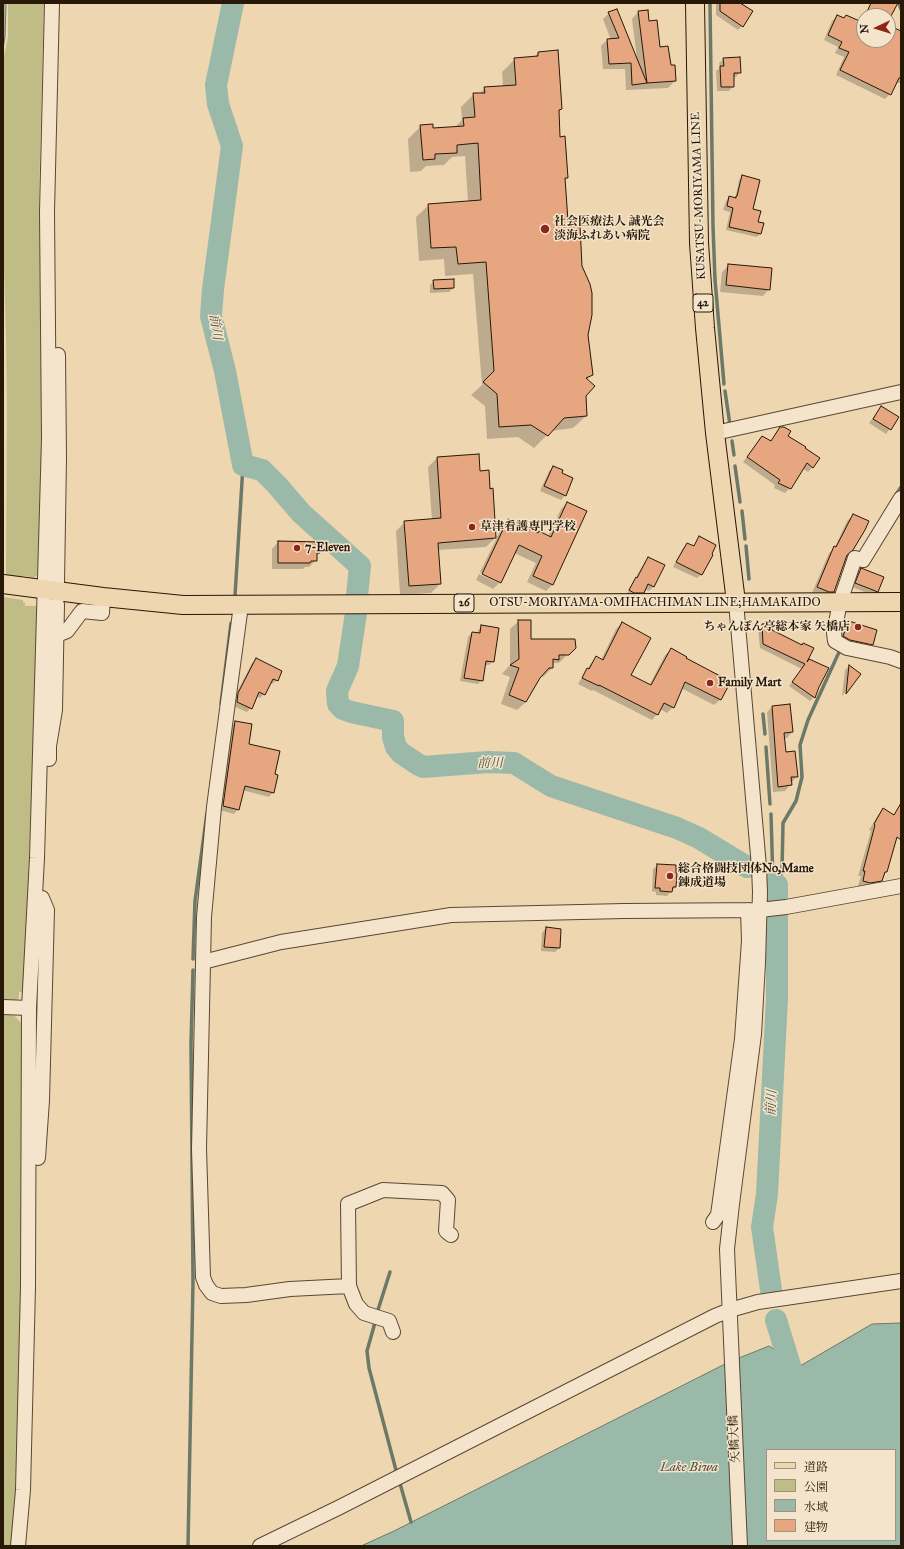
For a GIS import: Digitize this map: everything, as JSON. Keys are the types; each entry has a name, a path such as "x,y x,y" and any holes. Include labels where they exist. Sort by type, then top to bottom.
{"main road":[{"name":"KUSATSU-MORIYAMA LINE","path":"695,3 699,243 715,433 736,602"},
{"name":"OTSU-MORIYAMA-OMIHACHIMAN LINE;HAMAKAIDO","path":"3,584 43,587 103,597 183,605 241,606 901,602"}],"street":[{"path":"52,3 47,212 53,315"},
{"path":"18,1546 23,1490 28,1287 29,1008 38,898 43,587 49,439 53,387 53,315 60,3"},
{"path":"715,433 901,392"},
{"path":"901,498 863,560 855,558 840,602 834,633 835,641 847,648 890,656 901,661"},
{"path":"56,635 67,631 82,611 102,613 103,597"},
{"path":"713,1222 718,1215 742,1040 749,941 759,910 760,892 736,602"},
{"path":"38,898 46,878 49,746 55,710 57,604"},
{"path":"241,606 214,807 204,918 199,1149 203,1277 206,1285 212,1293 221,1296 246,1295 290,1289 349,1286"},
{"path":"203,962 281,942 451,915 759,910 786,907 901,886"},
{"path":"28,1287 35,1278 37,1270 38,1148 42,1100 47,910 38,898"},
{"name":"矢橋大橋","path":"740,1546 727,1249 754,1034 759,910"},
{"path":"8,1007 29,1008"},
{"path":"393,1332 389,1321 364,1313 356,1304 349,1286 348,1204 383,1190 442,1192 448,1200 446,1231 451,1235"},
{"path":"260,1546 340,1507 715,1316 758,1302 901,1281"}],"green space":[{"path":"8,3 44,3 39,196 42,425 40,570 39,575 33,578 26,576 23,576 23,578 6,575 7,408 4,267 3,61 8,37"},
{"path":"3,597 23,600 25,606 39,606 24,992 19,992 19,998 15,1002 3,1002"},
{"path":"3,1014 14,1015 23,1023 22,1333 13,1546 3,1546"}],"water":[{"path":"3,3 6,3 5,37 3,49"},
{"name":"Lake Biwa","path":"901,1323 901,1546 361,1546 394,1531 729,1362 769,1346 800,1366 872,1324"}],"building":[{"path":"720,3 740,3 753,11 743,27 720,11"},
{"path":"871,3 898,3 895,8 869,8"},
{"path":"617,9 647,83 632,85 631,63 609,64 607,39 619,38 608,12"},
{"path":"648,10 649,21 657,20 660,47 668,46 671,65 675,65 676,81 647,83 638,11"},
{"path":"837,15 844,18 846,15 856,19 856,48 896,48 896,29 901,31 901,78 899,78 891,95 840,70 849,52 839,48 842,42 828,35"},
{"path":"558,50 562,109 559,110 560,137 565,136 568,178 565,178 568,221 580,226 582,266 590,284 592,293 592,315 588,335 593,375 586,378 595,386 586,396 587,416 564,418 548,436 531,425 499,427 497,394 483,382 494,371 486,262 458,264 456,247 431,248 428,204 481,200 478,143 457,145 457,153 435,154 435,159 423,160 420,125 433,124 433,128 464,126 463,118 475,117 473,93 485,93 484,87 516,85 514,58 538,56 538,52"},
{"path":"740,57 741,73 734,73 734,87 721,87 720,66 724,66 723,58"},
{"path":"742,175 760,180 753,209 761,211 758,222 764,223 761,234 729,227 733,208 727,206 729,196 736,198"},
{"path":"728,264 772,268 770,290 726,285"},
{"path":"454,279 454,288 434,289 433,280"},
{"path":"881,406 899,417 891,430 873,419"},
{"path":"780,427 784,427 791,431 788,436 820,458 813,468 807,463 791,489 778,483 780,480 747,457 762,436 771,441"},
{"path":"479,454 480,471 489,470 490,489 493,488 496,538 438,543 441,584 409,586 404,521 441,518 437,457"},
{"path":"553,466 563,470 562,473 573,478 566,496 544,486"},
{"path":"567,502 587,511 553,585 533,576 542,556 519,545 501,583 482,574 508,519 538,533 539,531 551,537"},
{"path":"853,514 869,521 853,550 847,555 834,592 829,592 817,587 834,546 836,547"},
{"path":"699,536 716,545 712,554 713,555 702,575 676,562 687,543 694,546"},
{"path":"278,541 320,542 320,553 317,553 317,561 311,561 310,563 278,563"},
{"path":"648,557 665,565 654,587 648,584 644,593 634,593 629,590"},
{"path":"861,568 884,577 878,592 855,583"},
{"path":"518,620 531,620 531,639 575,639 576,648 569,655 559,655 559,660 553,659 553,668 549,668 540,678 526,702 509,695 519,668 510,665 519,659"},
{"path":"849,621 877,630 873,645 850,640 843,636"},
{"path":"622,622 651,638 631,675 651,685 671,648 730,683 721,700 685,682 674,708 664,703 658,715 582,678 596,656 603,660"},
{"path":"772,623 772,630 802,645 803,643 814,648 807,662 809,659 829,668 815,698 792,682 805,664 763,644 762,624"},
{"path":"481,625 499,628 494,662 486,661 483,681 464,678 472,632 480,633"},
{"path":"256,658 282,671 278,681 273,679 265,695 259,692 252,709 237,702 238,693"},
{"path":"849,665 861,674 846,694"},
{"path":"790,704 793,732 784,733 786,752 795,751 798,777 791,777 792,785 778,787 772,706"},
{"path":"235,721 252,724 249,744 280,751 275,774 278,775 274,793 245,786 239,810 223,806"},
{"path":"901,803 901,840 897,837 887,872 885,872 882,881 870,883 863,881 865,871 863,871 875,825 874,824 883,808 894,815"},
{"path":"657,864 676,865 676,887 673,887 672,892 660,891 660,888 655,888"},
{"path":"546,927 561,929 560,948 544,947"}],"waterway":[{"name":"前川","path":"233,3 216,85 218,104 232,146 213,289 211,316 225,371 243,465 262,470 301,513 360,566 357,596"},
{"path":"710,3 713,226 715,280 724,384"},
{"path":"899,3 901,9"},
{"path":"725,391 730,425"},
{"path":"732,441 734,455"},
{"path":"235,596 243,465"},
{"path":"735,466 740,502"},
{"path":"896,495 901,487"},
{"path":"742,511 745,539"},
{"path":"746,546 749,579"},
{"name":"前川","path":"356,613 348,666 337,691 338,704 343,709 351,712 393,721 393,737 396,747 401,753 419,765 423,767 488,762 514,763 551,786 677,828 699,838 747,867"},
{"path":"221,704 231,623"},
{"path":"777,885 782,871 783,823 796,801 802,777 800,745 808,720 840,650"},
{"path":"763,714 765,734"},
{"path":"766,747 770,804"},
{"path":"193,959 195,901 207,813"},
{"path":"771,814 773,883"},
{"name":"前川","path":"772,882 777,885 777,901"},
{"name":"前川","path":"771,1290 762,1227 767,1194 777,998 777,915"},
{"path":"188,1546 193,1282 191,1044 193,970"},
{"path":"377,1313 390,1272"},
{"path":"376,1319 367,1351 369,1368 397,1474"},
{"name":"前川","path":"776,1320 796,1385"},
{"path":"399,1480 411,1522"}],"place":[{"name":"社会医療法人 誠光会 淡海ふれあい病院","path":"545,229"},
{"name":"草津看護専門学校","path":"472,527"},
{"name":"7-Eleven","path":"297,548"},
{"name":"ちゃんぽん亭総本家 矢橋店","path":"858,627"},
{"name":"Family Mart","path":"710,683"},
{"name":"総合格闘技団体No,Mame 錬成道場","path":"670,876"}]}
